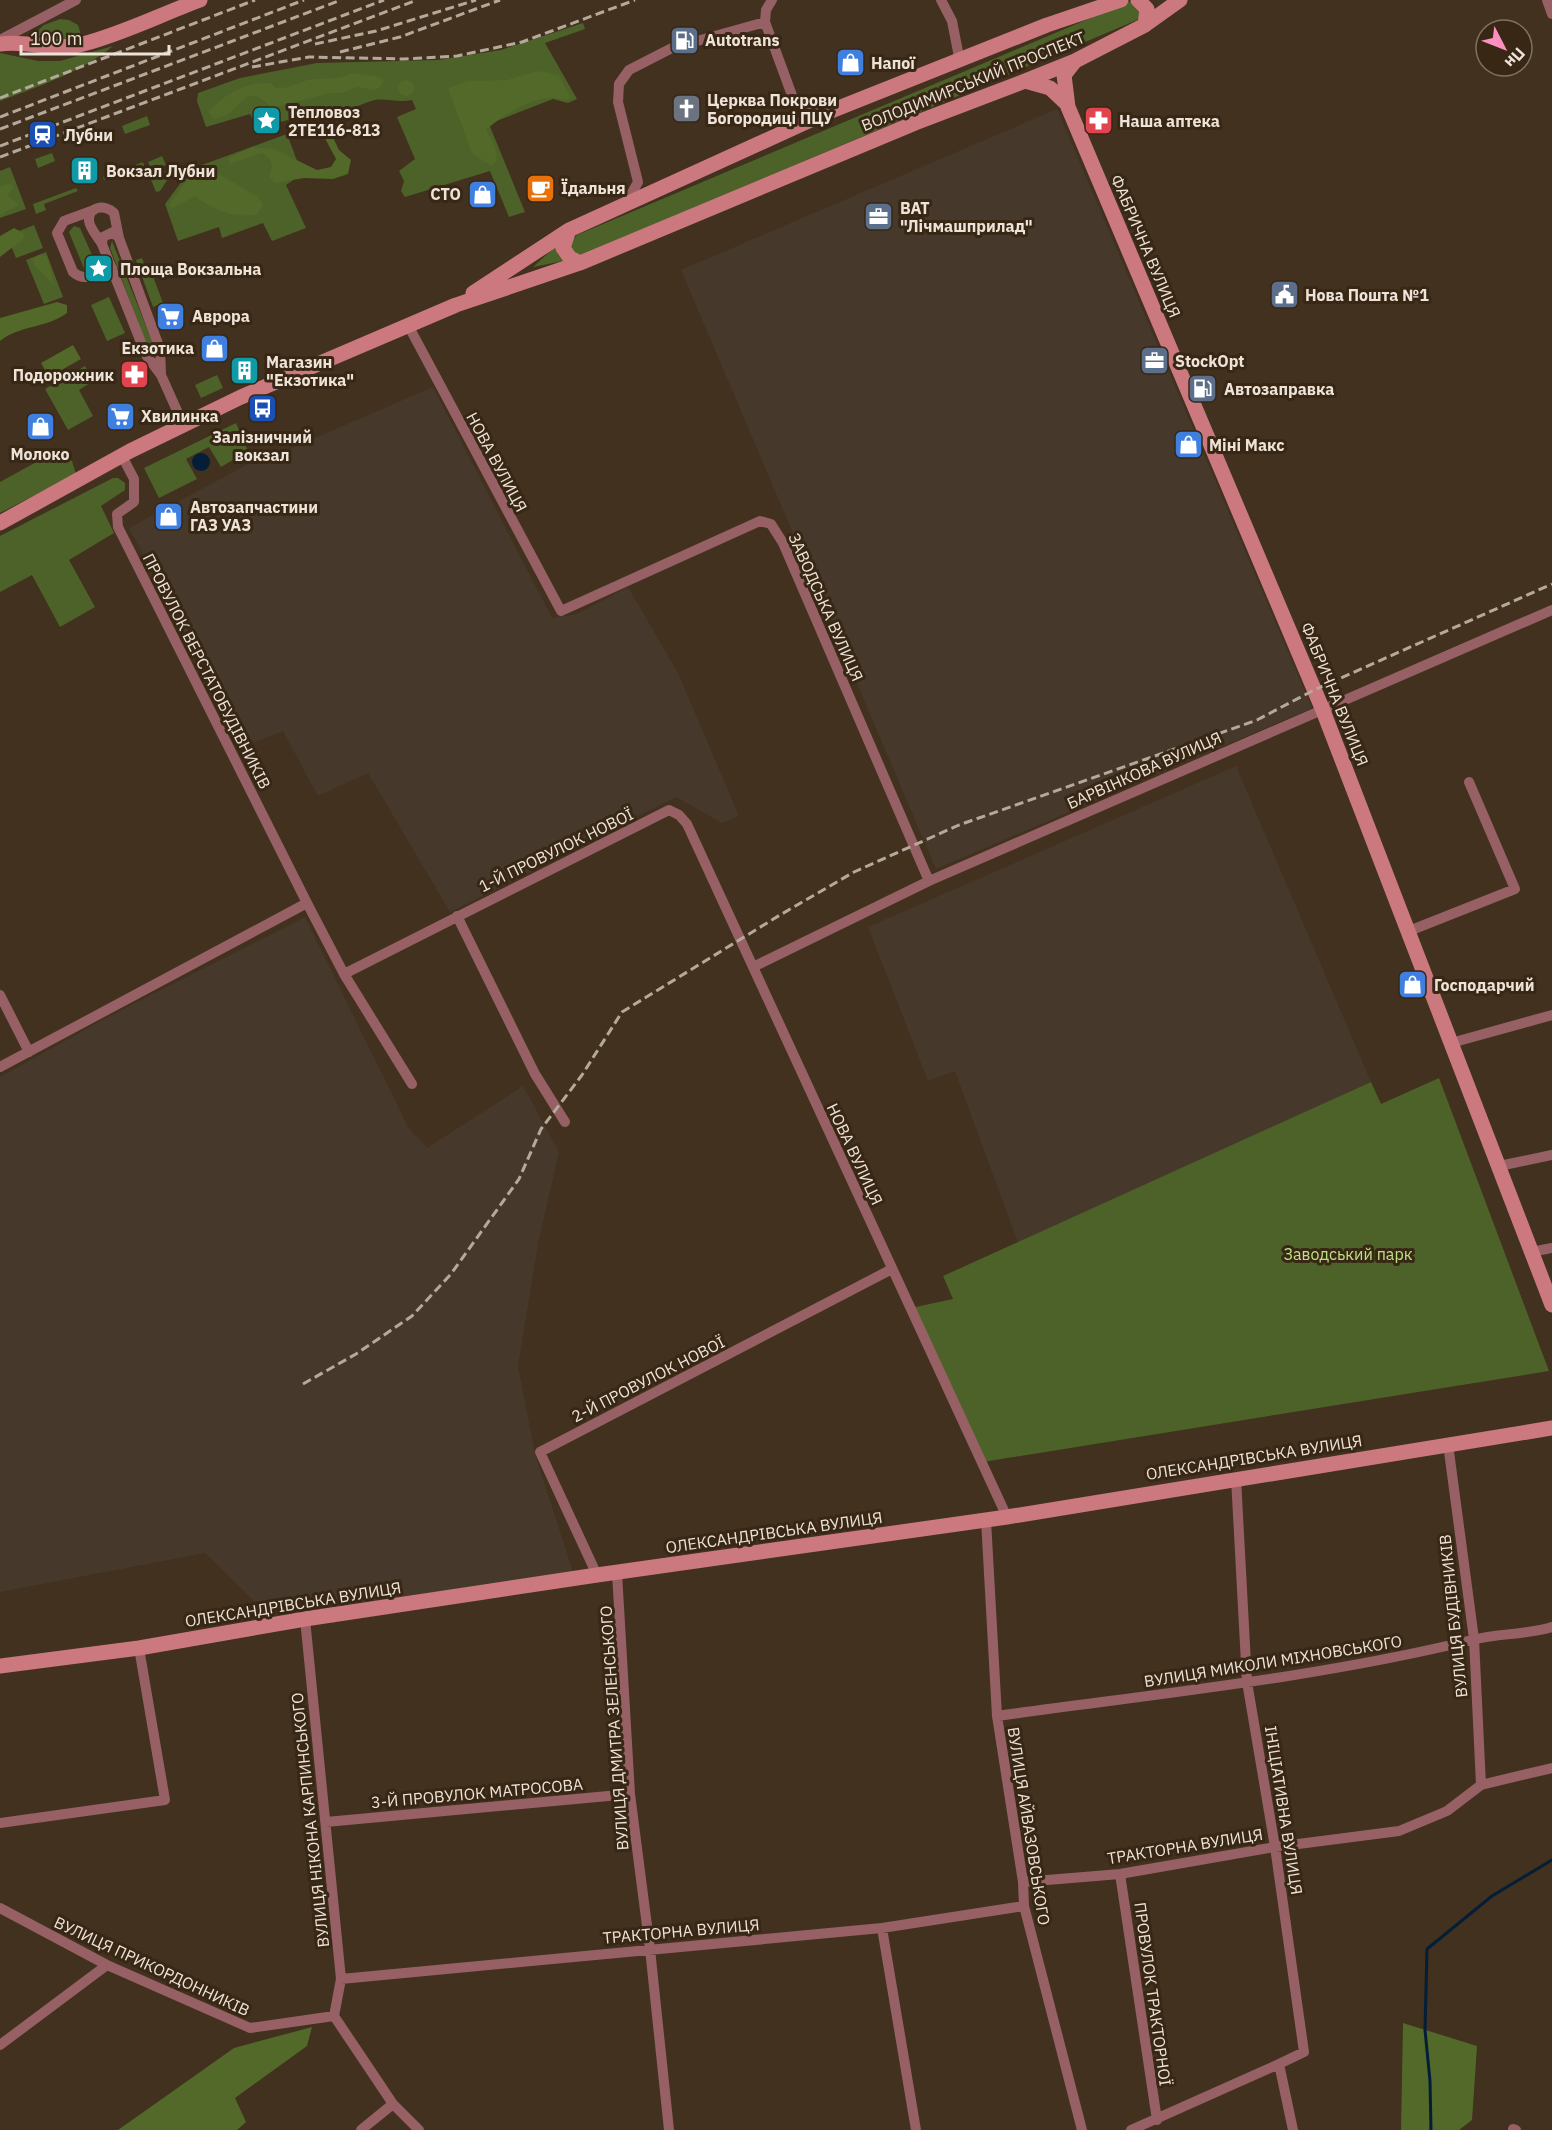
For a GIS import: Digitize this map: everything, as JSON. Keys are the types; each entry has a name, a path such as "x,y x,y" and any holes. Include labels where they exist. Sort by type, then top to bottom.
{"main road":[{"path":"0,42 55,48 82,45 200,0"},
{"name":"ВОЛОДИМИРСЬКИЙ ПРОСПЕКТ","path":"456,305 569,230 826,113 960,62 1047,25 1121,0"},
{"path":"1138,0 1147,9 1145,25"},
{"name":"ВОЛОДИМИРСЬКИЙ ПРОСПЕКТ","path":"0,523 122,456 241,396 456,305 580,263 915,123 1075,61 1145,25 1180,0"},
{"path":"1025,81 1057,86 1075,61"},
{"name":"ФАБРИЧНА ВУЛИЦЯ","path":"1057,86 1067,104 1322,708 1552,1305"},
{"path":"569,230 563,248 570,258 580,263"},
{"name":"ОЛЕКСАНДРІВСЬКА ВУЛИЦЯ","path":"0,1666 139,1648 305,1619 597,1575 1007,1517 1552,1428"}],"street":[{"path":"0,42 76,0"},
{"path":"772,0 765,10 765,22 793,98 804,106 826,113"},
{"path":"941,0 952,21 960,62"},
{"path":"1547,0 1552,14"},
{"path":"625,205 638,182 618,102 619,84 629,70 672,48 765,22"},
{"path":"112,268 84,278 78,277 73,272 57,233 64,221 105,206 114,213 119,238 160,349 161,375"},
{"path":"94,210 89,221 102,244 146,355 161,375 183,424"},
{"path":"102,244 103,237 107,234 113,232 119,238"},
{"name":"НОВА ВУЛИЦЯ","path":"408,325 561,611"},
{"name":"ПРОВУЛОК ВЕРСТАТОБУДІВНИКІВ","path":"122,456 134,479 134,502 117,514 118,526 344,974 412,1084"},
{"name":"ЗАВОДСЬКА ВУЛИЦЯ","path":"561,611 760,520 771,524 783,543 929,881"},
{"name":"БАРВІНКОВА ВУЛИЦЯ","path":"753,967 929,881 1322,708 1552,610"},
{"path":"1409,931 1515,889 1469,782"},
{"name":"НОВА ВУЛИЦЯ","path":"669,810 679,815 687,824 892,1269 944,1375 1007,1517"},
{"name":"1-Й ПРОВУЛОК НОВОЇ","path":"344,974 669,810"},
{"path":"0,1066 307,903"},
{"path":"458,916 535,1074 565,1122"},
{"path":"0,995 29,1052"},
{"path":"1451,1043 1552,1015"},
{"path":"1498,1166 1552,1155"},
{"path":"1531,1252 1552,1248"},
{"name":"2-Й ПРОВУЛОК НОВОЇ","path":"597,1575 540,1452 892,1269"},
{"name":"ВУЛИЦЯ БУДІВНИКІВ","path":"1448,1444 1474,1639 1481,1785"},
{"name":"ІНІЦІАТИВНА ВУЛИЦЯ","path":"1236,1478 1247,1682 1275,1847 1304,2052 1279,2064"},
{"name":"ВУЛИЦЯ АЙВАЗОВСЬКОГО","path":"986,1520 997,1716 1023,1882 1024,1906 1082,2130"},
{"name":"ВУЛИЦЯ ДМИТРА ЗЕЛЕНСЬКОГО","path":"617,1573 630,1794 650,1949 669,2130"},
{"name":"ВУЛИЦЯ НІКОНА КАРПИНСЬКОГО","path":"305,1619 341,1979 334,2016"},
{"name":"ВУЛИЦЯ МИКОЛИ МІХНОВСЬКОГО","path":"997,1716 1247,1682 1424,1653 1474,1639 1552,1627"},
{"path":"0,1823 165,1800 139,1648"},
{"name":"ТРАКТОРНА ВУЛИЦЯ","path":"1023,1882 1120,1874 1275,1847 1399,1831 1447,1811 1481,1785 1552,1768"},
{"name":"3-Й ПРОВУЛОК МАТРОСОВА","path":"326,1822 630,1794"},
{"name":"ПРОВУЛОК ТРАКТОРНОЇ","path":"1120,1874 1157,2120"},
{"name":"ТРАКТОРНА ВУЛИЦЯ","path":"341,1979 882,1928 1024,1906"},
{"name":"ВУЛИЦЯ ПРИКОРДОННИКІВ","path":"0,1908 107,1965 250,2028 334,2016"},
{"path":"882,1928 916,2130"},
{"path":"0,2045 107,1965"},
{"path":"334,2016 393,2104 419,2130"},
{"path":"1131,2130 1157,2120 1217,2089 1279,2064 1293,2130"},
{"path":"361,2130 393,2104"}],"shaded area":[{"path":"1057,109 1312,708 936,869 681,270"},
{"path":"433,387 552,618 577,614 628,587 678,673 739,816 722,823 676,797 450,912 368,773 318,796 283,731 245,746 129,528 250,463 264,460"},
{"path":"1236,766 1371,1082 1018,1243 955,1071 928,1081 868,927"},
{"path":"305,917 408,1127 427,1148 523,1086 559,1152 538,1244 518,1366 535,1454 575,1578 349,1604 314,1597 273,1604 254,1601 205,1553 0,1592 0,1077 104,1019"}],"green space":[{"path":"1131,1 1139,4 1140,17 1137,20 583,255 571,249 570,243 577,235"},
{"path":"60,19 69,20 78,25 81,35 77,41 36,39 36,32 44,25"},
{"path":"583,23 585,29 545,43 577,99 568,103 553,99 489,124 525,212 509,217 490,171 405,197 401,191 404,181 399,171 415,159 397,117 416,109 412,100 375,100 333,116 326,117 319,112 257,128 250,114 206,127 197,101 198,93 240,78 317,63 438,60 501,50"},
{"path":"113,46 73,71 0,101 0,53 38,61 60,61"},
{"path":"538,71 559,75 571,98 565,100 547,98 531,102 514,110 486,130 495,146 497,161 491,166 472,153 448,88 468,81 507,80"},
{"path":"351,73 376,76 384,80 380,87 374,90 358,87 272,108 259,97 248,96 226,116 213,119 208,111 229,94 244,87 270,83 276,88 285,88 308,80 336,78"},
{"path":"406,80 414,88 406,96 398,88"},
{"path":"147,116 150,125 125,134 122,126"},
{"path":"326,130 331,133 339,150 351,160 348,174 333,179 304,178 275,183 269,177 272,166 270,159 262,153 230,164 228,158 252,147 274,149 317,170 331,167 336,159 321,131"},
{"path":"109,131 112,139 98,144 95,136"},
{"path":"287,134 302,174 286,185 306,228 272,241 263,223 222,238 219,227 178,241 165,204 191,169"},
{"path":"52,153 55,161 38,168 35,159"},
{"path":"162,156 166,165 151,170 148,162"},
{"path":"143,162 146,171 137,174 135,168 104,180 103,177"},
{"path":"10,167 26,209 0,218 0,171"},
{"path":"207,167 258,197 263,205 257,214 241,216 224,212 195,196 173,208 168,206 192,173"},
{"path":"169,170 170,176 160,191 156,192 150,177"},
{"path":"10,184 14,186 8,196 19,205 0,215 0,186"},
{"path":"76,188 78,191 44,204 46,210 36,214 33,204"},
{"path":"34,225 43,248 16,258 7,236"},
{"path":"74,226 80,228 97,266 85,271 69,232"},
{"path":"14,228 25,234 22,240 0,257 0,236"},
{"path":"112,241 156,351 150,354 110,248"},
{"path":"557,245 557,253 563,261 533,267"},
{"path":"46,252 63,297 44,304 26,260"},
{"path":"39,255 47,256 55,286 36,267 33,259"},
{"path":"142,258 147,272 151,271 163,303 153,307 136,260"},
{"path":"109,297 125,333 107,341 91,305"},
{"path":"57,302 67,305 67,313 51,321 16,332 0,341 0,318"},
{"path":"73,345 81,359 49,377 41,363"},
{"path":"85,366 93,381 79,390 93,416 68,430 45,389"},
{"path":"217,375 223,388 201,398 195,385"},
{"path":"236,423 248,451 221,467 209,447 186,459 197,479 159,498 144,468"},
{"path":"51,454 72,461 76,474 0,513 0,482"},
{"path":"113,478 118,478 125,483 125,490 101,506 114,533 69,560 95,607 60,627 32,575 0,592 0,536"},
{"name":"Заводський парк","path":"1439,1078 1549,1371 983,1462 911,1308 953,1299 943,1276 1371,1082 1381,1104"},
{"path":"1403,2023 1477,2046 1472,2120 1459,2130 1401,2130"},
{"path":"312,2027 307,2046 235,2098 246,2122 237,2130 118,2130 234,2048"}],"water":[{"path":"201,453 207,456 210,462 207,468 201,471 195,468 192,462 195,456"}],"waterway":[{"path":"1431,2130 1430,2081 1425,2030 1427,1949 1492,1896 1552,1860"}],"railway":[{"path":"0,98 255,0"},
{"path":"0,117 304,0"},
{"path":"0,129 341,0"},
{"path":"0,146 384,0"},
{"path":"0,157 417,0"},
{"path":"315,44 376,31 476,0"},
{"path":"340,52 400,37 500,0"},
{"path":"252,67 309,57 404,59 457,56 522,42 635,0"},
{"path":"303,1384 356,1354 412,1316 451,1274 519,1179 541,1129 582,1075 622,1012 854,872 959,825 1257,720 1314,690 1552,584"}],"place":[{"name":"Autotrans","path":"684,40"},
{"name":"Напої","path":"850,63"},
{"name":"Церква Покрови Богородиці ПЦУ","path":"686,109"},
{"name":"Тепловоз 2ТЕ116-813","path":"267,121"},
{"name":"Наша аптека","path":"1098,121"},
{"name":"Лубни","path":"43,135"},
{"name":"Вокзал Лубни","path":"85,171"},
{"name":"Їдальня","path":"540,188"},
{"name":"СТО","path":"482,194"},
{"name":"ВАТ \"Лічмашприлад\"","path":"879,217"},
{"name":"Площа Вокзальна","path":"99,269"},
{"name":"Нова Пошта №1","path":"1284,295"},
{"name":"Аврора","path":"171,316"},
{"name":"Екзотика","path":"215,348"},
{"name":"StockOpt","path":"1154,361"},
{"name":"Магазин \"Екзотика\"","path":"245,371"},
{"name":"Подорожник","path":"135,375"},
{"name":"Автозаправка","path":"1203,389"},
{"name":"Залізничний вокзал","path":"262,409"},
{"name":"Хвилинка","path":"120,416"},
{"name":"Молоко","path":"40,426"},
{"name":"Міні Макс","path":"1188,445"},
{"name":"Автозапчастини ГАЗ УАЗ","path":"169,516"},
{"name":"Господарчий","path":"1413,985"}]}
